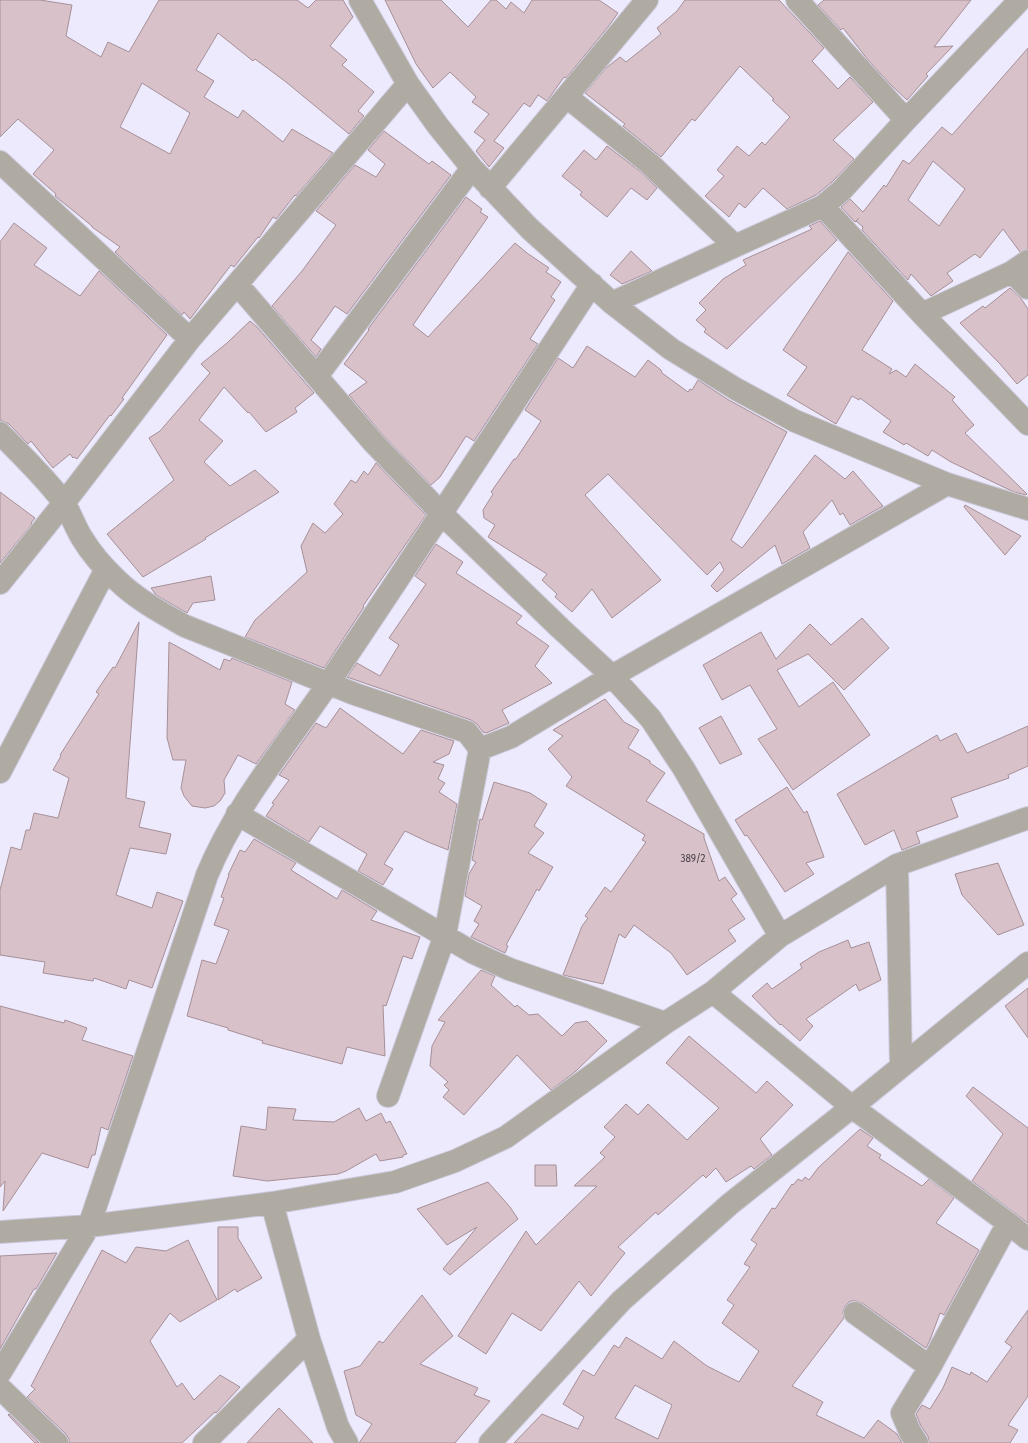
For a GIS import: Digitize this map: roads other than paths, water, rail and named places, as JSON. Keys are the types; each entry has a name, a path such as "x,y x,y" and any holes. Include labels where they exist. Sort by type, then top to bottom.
{"street":[{"path":"360,0 408,84 438,126 472,168 530,229 612,303 671,349 736,389 795,421 947,484 1028,509"},
{"path":"490,188 647,0"},
{"path":"797,0 906,120"},
{"path":"612,303 823,206 841,191 1020,0"},
{"path":"0,583 64,503 190,339 408,84"},
{"path":"567,97 650,164 735,246"},
{"path":"0,162 190,339"},
{"path":"317,376 472,168"},
{"path":"823,206 922,314 1028,424"},
{"path":"922,314 1020,266 1028,288"},
{"path":"237,284 373,442 442,514 612,676 651,719 668,744 780,936"},
{"path":"0,1373 89,1226 206,875 217,850 237,814 265,771 329,683 442,514 592,284"},
{"path":"0,433 39,473 64,503 82,539 106,569 118,582 133,594 185,626 355,694 466,732 480,749"},
{"path":"480,749 511,737 612,676 947,484"},
{"path":"0,772 106,569"},
{"path":"388,1096 445,936 480,749"},
{"path":"237,814 472,952 509,969 665,1023"},
{"path":"0,1232 89,1226 272,1204 395,1182 455,1161 506,1137 665,1023 713,992 780,936 897,865 1028,818"},
{"path":"897,865 901,1066"},
{"path":"490,1443 621,1301 730,1204 852,1107 1028,963"},
{"path":"713,992 852,1107 1028,1239"},
{"path":"272,1204 309,1339 338,1427 347,1443"},
{"path":"917,1443 910,1432 902,1413 930,1367 1008,1223"},
{"path":"855,1313 930,1367"},
{"path":"204,1443 309,1339"},
{"path":"0,1388 57,1443"}]}
